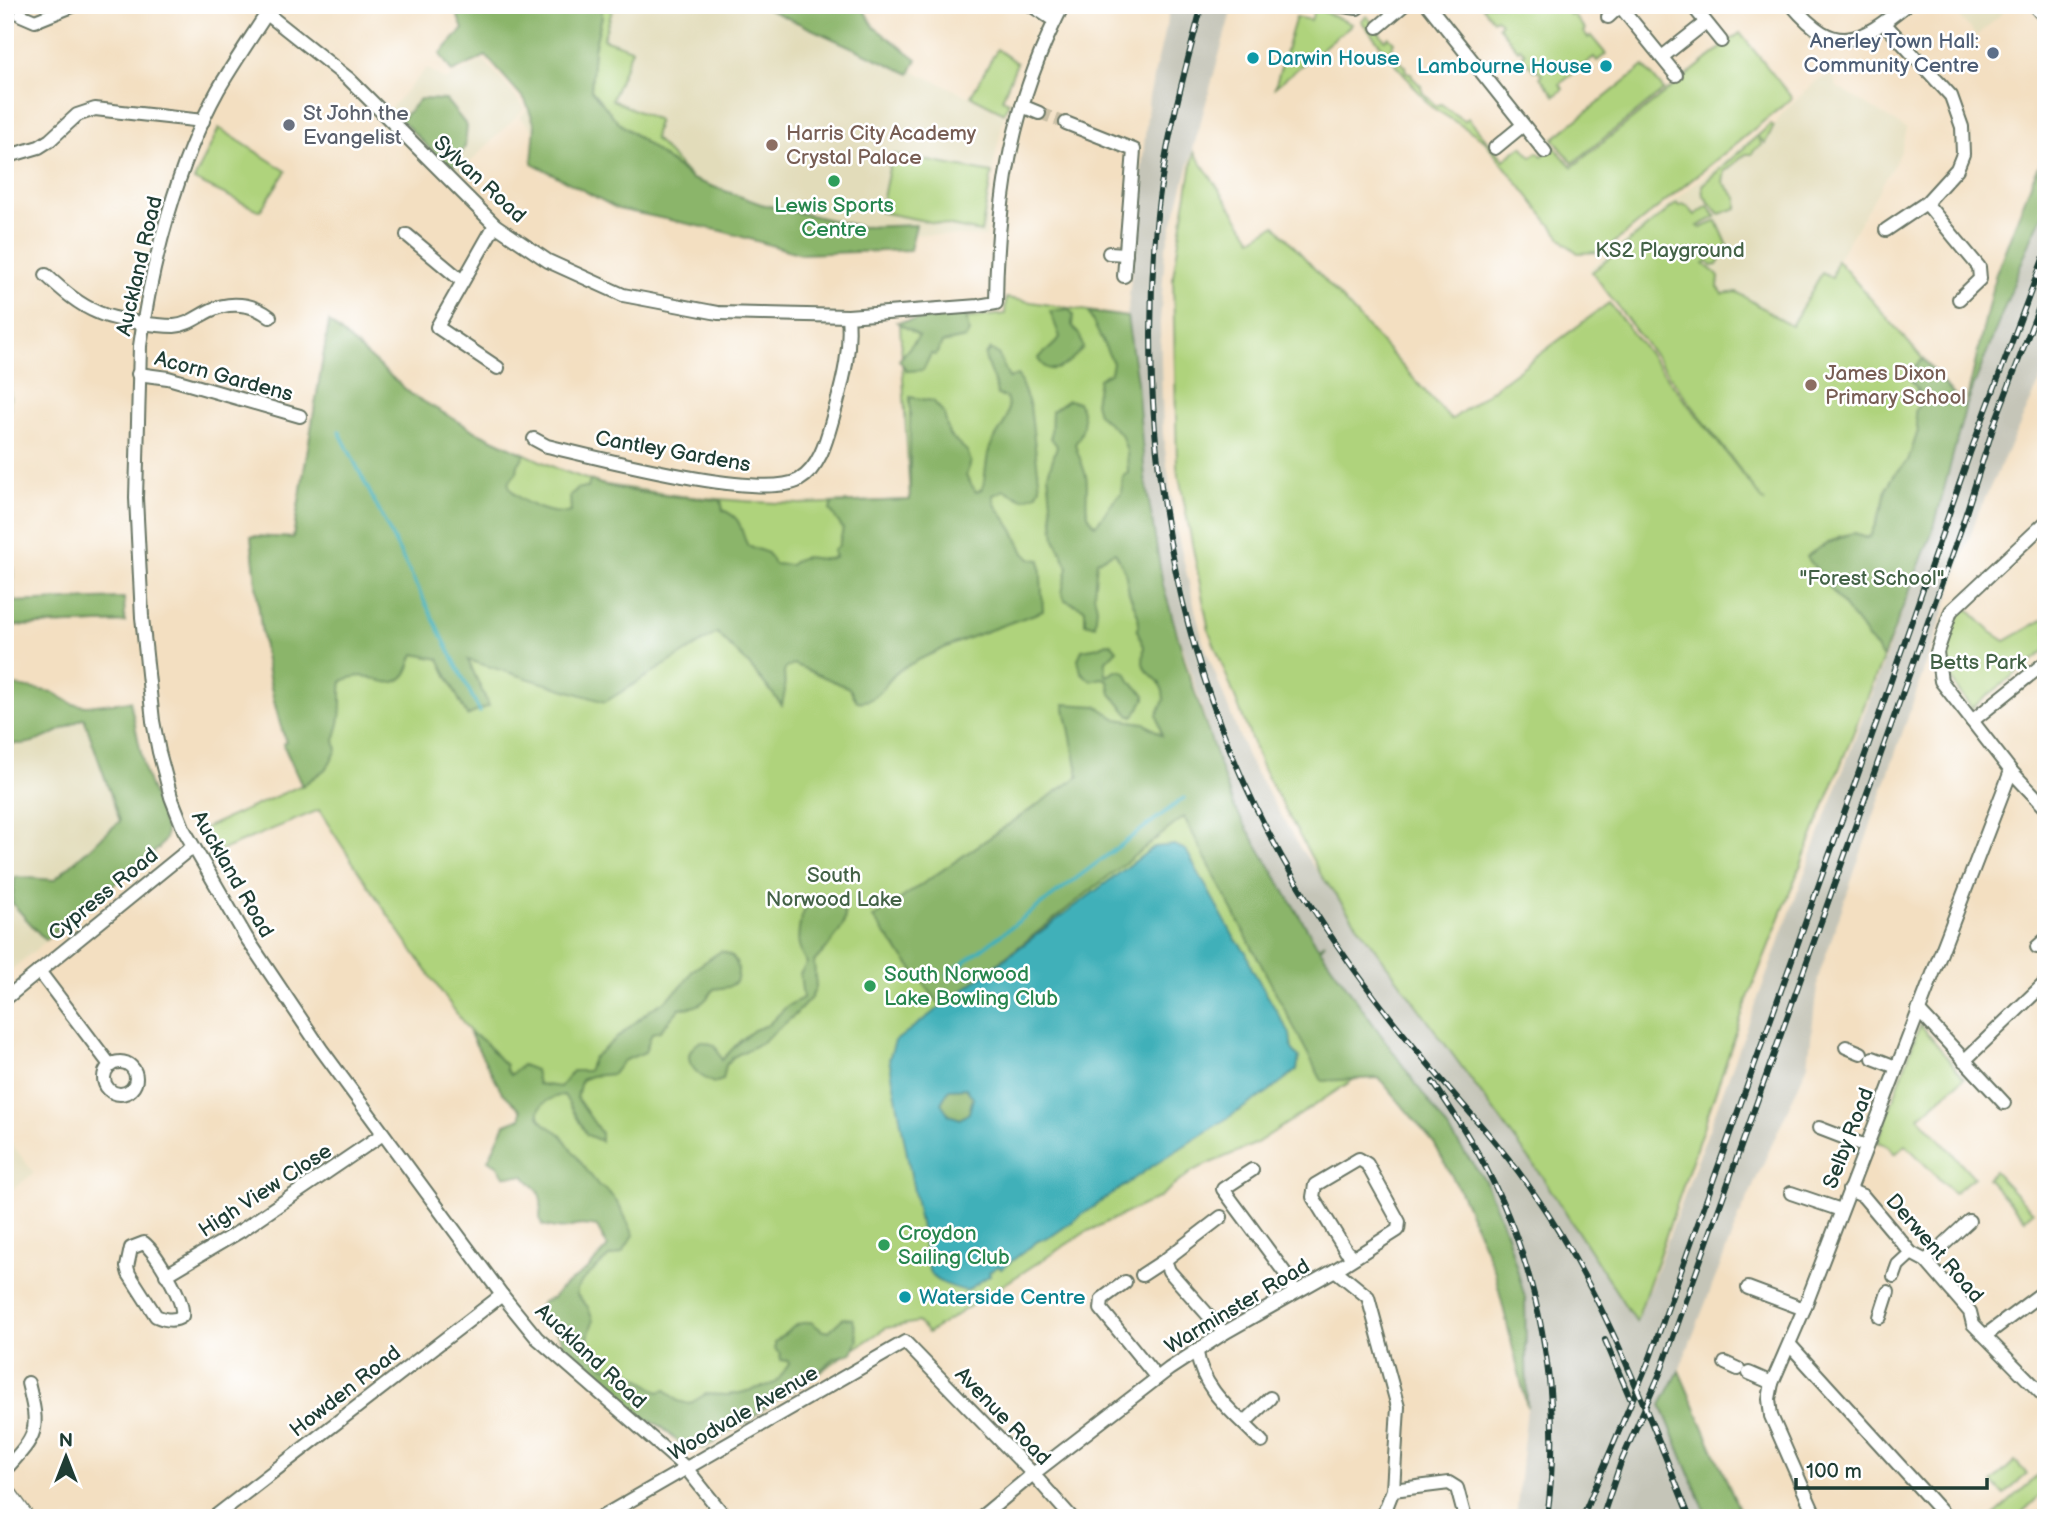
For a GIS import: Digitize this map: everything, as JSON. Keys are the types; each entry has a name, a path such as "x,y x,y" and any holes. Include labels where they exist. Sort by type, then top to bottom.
{"main road":[{"path":"2036,5 2046,16"},
{"path":"5,1489 26,1518"},
{"path":"2040,1518 2046,1513"}],"street":[{"path":"21,15 35,21 75,5"},
{"path":"1031,5 1055,21"},
{"path":"1039,113 1022,106 1063,5"},
{"path":"1336,5 1357,8 1361,5"},
{"path":"1378,27 1404,5"},
{"path":"1428,5 1545,152"},
{"path":"1692,5 1721,41"},
{"path":"1792,5 1812,28 1842,40 1861,36 1884,23 1906,5"},
{"path":"1608,18 1620,6 1676,75"},
{"name":"Auckland Road","path":"266,8 218,90 188,156 171,208 143,322 138,374 136,538 153,721 171,797 184,830 246,937 321,1049 502,1295 537,1338 685,1468 726,1518"},
{"name":"Sylvan Road","path":"266,8 349,79 495,225 548,261 623,295 713,313 848,316 996,303 999,218 1005,170 1022,106"},
{"path":"1662,57 1705,23"},
{"path":"1884,23 1951,96 1962,127 1963,154 1957,169 1926,203 1886,230"},
{"path":"5,157 38,147 50,140 77,115 95,109 203,121"},
{"path":"1066,124 1134,150 1124,276"},
{"path":"1495,148 1523,125"},
{"path":"1926,203 1979,267 1980,279 1959,299"},
{"path":"495,225 437,327 498,368"},
{"path":"407,234 462,281"},
{"path":"1109,253 1126,254"},
{"path":"46,275 66,294 100,314 174,326 186,324 210,310 232,305 256,307 270,317"},
{"name":"Cantley Gardens","path":"534,439 547,446 703,480 769,486 799,480 821,452 843,381 850,342 848,316"},
{"name":"Acorn Gardens","path":"138,374 168,378 300,416"},
{"path":"2045,804 2011,771 1941,681 1937,652 1951,611 2046,522"},
{"path":"1972,721 2046,662"},
{"name":"Selby Road","path":"1816,1518 1771,1416 1769,1399 1772,1383 1790,1345 2011,771"},
{"name":"Cypress Road","path":"5,999 194,848"},
{"path":"39,971 110,1065"},
{"path":"1965,1061 2043,985"},
{"path":"1918,1010 2004,1103"},
{"path":"1846,1047 1896,1067"},
{"path":"1819,1128 1866,1146"},
{"name":"High View Close","path":"166,1275 242,1230 383,1134"},
{"path":"1335,1270 1398,1230 1399,1222 1367,1164 1359,1159 1315,1185 1313,1197 1346,1251 1353,1257"},
{"path":"1252,1170 1223,1189 1285,1273 1295,1292"},
{"name":"Derwent Road","path":"1849,1190 1863,1196 1911,1253 1926,1261 1970,1312 1973,1324 2046,1398"},
{"path":"1791,1193 1841,1210"},
{"path":"1142,1275 1221,1217"},
{"path":"1926,1261 1969,1221"},
{"path":"144,1243 166,1275 183,1310 178,1319 162,1319 151,1311 127,1268 131,1248 144,1243"},
{"path":"1894,1276 1898,1265 1911,1253"},
{"path":"1165,1260 1169,1271 1224,1334"},
{"name":"Warminster Road","path":"980,1518 1157,1378 1224,1334 1335,1270 1368,1297 1398,1407 1393,1490 1382,1518"},
{"path":"1125,1282 1102,1299 1101,1309 1157,1378"},
{"path":"1748,1288 1804,1309"},
{"path":"1986,1335 2046,1290"},
{"path":"1880,1317 1888,1292"},
{"name":"Howden Road","path":"213,1518 502,1295"},
{"name":"Woodvale Avenue","path":"600,1518 905,1342"},
{"name":"Avenue Road","path":"905,1342 1072,1518"},
{"path":"1790,1345 1947,1518"},
{"path":"1197,1353 1200,1372 1219,1399 1262,1442"},
{"path":"1725,1363 1772,1383"},
{"path":"5,1470 29,1444 35,1431 35,1411 28,1383"},
{"path":"1244,1423 1270,1398"},
{"path":"1393,1490 1449,1483 1457,1488 1465,1518"}],"shaded area":[{"name":"Harris City Academy Crystal Palace","path":"456,5 768,5 1004,115 992,173 986,237 743,228 575,174 520,117 540,94"},
{"path":"1171,5 1233,5 1165,251 1160,324 1163,433 1174,520 1203,642 1248,759 1300,848 1542,1175 1637,1322 1934,527 1996,272 2046,152 2046,369 1978,513 1818,978 1808,1064 1738,1220 1679,1371 1661,1405 1714,1518 1516,1518 1527,1407 1525,1298 1507,1234 1485,1181 1318,947 1233,805 1163,585 1145,478 1127,317 1149,96"},
{"path":"1948,5 2011,5 1977,36"},
{"path":"484,60 525,108 454,178 388,111 427,68 445,80"},
{"name":"James Dixon Primary School","path":"1829,75 1833,77 1837,87 1907,129 1900,154 1837,261 1965,408 1935,523 1883,658 1589,270 1755,135 1765,142 1782,113 1816,81"},
{"path":"11,685 31,713 132,700 146,772 165,838 159,848 5,975 5,692"},
{"path":"5,1135 34,1173 5,1195"}],"green space":[{"path":"453,5 601,5 602,16 594,49 591,90 618,122 692,179 761,204 862,227 916,225 910,250 801,254 722,231 618,209 532,163 535,125 525,100 486,56 452,72 440,54 463,29"},
{"path":"601,5 614,5 603,39 632,49 612,100 658,120 654,138 692,179 618,122 591,90 594,49 602,16"},
{"path":"759,5 861,5 874,27 917,59 910,74"},
{"path":"1481,5 1566,5 1566,10 1570,15 1572,13 1585,29 1583,32 1588,38 1591,36 1606,54 1597,61 1594,57 1560,84 1563,89 1555,96 1540,77 1542,75 1537,69 1534,71 1522,56 1525,53 1520,48 1518,50 1498,26 1501,23 1496,18 1493,20"},
{"path":"1315,8 1352,24 1275,87 1296,17 1311,20"},
{"path":"1367,16 1385,40 1389,37 1394,42 1391,49 1396,58 1405,66 1406,72 1411,73 1423,93 1436,106 1441,104 1464,121 1468,118 1504,160 1522,146 1531,157 1538,152 1542,156 1551,149 1548,145 1551,143 1572,167 1740,33 1792,98 1603,252 1578,253 1566,244 1483,139 1430,106 1361,21"},
{"path":"997,49 1017,63 1002,99 1009,102 1004,113 971,96"},
{"path":"1644,66 1664,90 1573,163 1553,139"},
{"path":"420,99 446,100 467,126 465,147 451,170 401,120"},
{"path":"1771,124 1774,126 1765,143 1758,137 1762,145 1725,171 1723,182 1737,198 1737,208 1719,214 1703,195 1702,185"},
{"path":"219,128 286,171 260,211 194,180"},
{"name":"KS2 Playground","path":"1194,152 1252,239 1275,225 1451,420 1609,303 1765,503 1592,272 1677,203 1679,206 1687,206 1695,215 1708,206 1716,217 1698,226 1701,228 1717,221 1728,246 1717,265 1712,266 1708,261 1704,264 1719,276 1718,287 1723,294 1737,292 1791,326 1822,273 1832,278 1837,260 1923,359 1910,375 1918,397 1918,431 1908,461 1895,474 1886,489 1883,505 1870,537 1862,537 1856,533 1840,536 1807,557 1883,658 1748,998 1636,1322 1541,1175 1321,875 1263,769 1209,631 1177,466 1173,276"},
{"name":"\"Forest School\"","path":"2046,152 2046,207 1965,409 1934,527 1883,658 1807,557 1849,534 1870,537 1883,505 1886,489 1895,474 1908,461 1918,431 1915,412 1920,392 1910,379 1915,370 1913,368 1923,359 1965,408 1995,276 2033,178"},
{"path":"892,154 992,173 981,232 880,212"},
{"name":"South Norwood Lake","path":"1006,298 1127,317 1139,554 1183,727 1319,969 1382,1061 1255,1144 1194,1170 1158,1198 1086,1232 928,1333 918,1322 886,1328 703,1449 536,1312 625,1240 467,1028 319,810 212,854 200,830 302,785 283,744 286,742 272,692 251,536 293,538 329,322 412,395 475,431 558,469 600,484 680,496 801,504 910,500 900,325 1005,314"},
{"path":"1069,309 1073,315 1072,325 1080,336 1083,348 1061,367 1049,369 1038,359 1060,337 1050,311"},
{"path":"1088,312 1127,317 1137,382 1145,478 1163,585 1189,675 1233,805 1318,947 1325,943 1320,949 1485,1181 1507,1234 1525,1298 1527,1407 1494,1269 1462,1195 1434,1143 1379,1078 1322,1081 1184,817 942,1007 873,918 1079,776 1064,704 1097,706 1117,719 1144,723 1162,735 1157,715 1164,700 1163,691 1159,682 1145,669 1144,647 1137,630 1138,615 1129,593 1125,571 1115,552 1097,561 1095,626 1085,623 1085,609 1065,600 1062,592 1068,567 1055,539 1048,474 1057,446 1051,438 1052,411 1068,400 1078,402 1081,407 1082,429 1075,444 1086,476 1088,514 1095,525 1121,494 1123,476 1128,473 1127,452 1121,434 1098,414 1095,403 1099,379 1111,372 1113,363"},
{"path":"5,315 12,318 8,454 14,604 123,598 125,622 10,626 11,684 5,691"},
{"path":"966,315 969,332 966,338 942,343 936,355 931,354 923,370 907,371 899,360 919,336 897,322"},
{"path":"329,322 412,395 475,431 525,454 517,472 508,483 518,497 526,502 554,512 571,512 570,495 579,488 588,488 590,480 636,492 721,500 723,510 738,521 748,546 768,553 774,564 790,565 807,557 835,557 833,551 839,545 843,529 830,510 832,503 910,500 910,397 933,401 944,413 949,435 967,451 971,462 966,476 976,492 983,488 988,454 1008,414 1006,397 997,395 986,360 985,355 991,349 998,354 1009,378 1018,375 1030,406 1040,487 1037,494 1023,499 1004,490 993,495 995,504 1013,530 1024,553 1030,559 1040,560 1043,611 920,659 897,672 877,695 865,701 857,701 849,688 794,664 785,669 782,705 750,666 717,633 605,702 468,660 489,706 467,716 439,659 414,654 407,673 397,681 388,682 362,676 342,681 341,712 335,736 337,750 327,768 302,786 283,744 286,742 272,692 251,536 293,538"},
{"path":"5,527 8,602 124,598 125,622 9,626 10,685 52,692 73,704 87,706 130,701 145,772 166,831 165,839 159,848 45,940 12,903 15,877 54,880 120,821 84,718 35,741 25,744 5,742"},
{"name":"Betts Park","path":"1966,607 1991,632 2005,641 2046,618 2046,650 1972,708 1954,683 1945,658 1948,632"},
{"path":"1107,643 1117,650 1106,661 1105,674 1107,676 1118,670 1126,672 1130,681 1145,695 1134,716 1130,716 1111,694 1108,680 1102,678 1091,681 1081,672 1078,659 1082,650"},
{"path":"821,900 838,905 844,911 845,918 837,935 814,962 816,987 811,998 761,1043 733,1057 726,1065 723,1080 714,1083 707,1080 695,1070 689,1059 694,1047 701,1041 715,1045 722,1060 754,1030 768,1025 787,1006 803,998 800,974 807,963 799,947 799,928 807,905"},
{"path":"721,951 731,956 736,963 736,982 728,987 714,989 700,1004 680,1008 660,1031 652,1033 645,1052 623,1061 613,1074 581,1080 577,1098 601,1133 601,1141 587,1135 564,1095 543,1104 539,1113 544,1123 562,1136 599,1186 611,1194 634,1235 622,1253 609,1257 582,1281 577,1289 577,1295 588,1307 593,1321 588,1337 591,1351 603,1366 628,1370 658,1392 666,1390 678,1401 689,1404 706,1394 740,1393 776,1383 789,1364 788,1361 781,1360 775,1349 775,1342 797,1324 811,1322 823,1331 829,1331 843,1318 853,1319 858,1340 852,1353 835,1358 805,1383 765,1407 747,1423 731,1426 714,1443 695,1447 677,1441 659,1425 634,1414 628,1401 619,1393 582,1365 565,1356 563,1342 557,1333 534,1322 542,1302 553,1298 560,1289 589,1268 608,1247 597,1227 581,1225 561,1229 542,1225 541,1202 534,1186 524,1176 504,1176 497,1165 488,1160 505,1124 521,1118 521,1110 502,1092 470,1034 485,1042 506,1065 511,1075 522,1065 535,1070 538,1084 560,1087 573,1071 588,1071 593,1058 651,1009 665,1001 683,985 693,970"},
{"path":"1920,1024 1964,1078 1919,1117 1974,1177 1953,1193 1906,1145 1895,1154 1887,1145 1878,1142"},
{"path":"966,1088 973,1098 969,1113 960,1119 949,1115 941,1103 949,1089"},
{"path":"1994,1171 2033,1212 2025,1219 1987,1178"},
{"path":"1679,1371 1743,1518 1708,1518 1661,1405"},
{"path":"2015,1461 2027,1474 2004,1495 1992,1482"},
{"path":"2046,1468 2046,1490 2016,1518 1991,1518"}],"water":[{"path":"1174,845 1186,850 1290,1034 1292,1049 1299,1057 1297,1070 1053,1235 1038,1241 1001,1269 999,1266 989,1272 990,1275 966,1291 940,1282 929,1271 889,1059 895,1041 1154,847","holes":["966,1088 973,1098 969,1113 960,1119 949,1115 941,1103 949,1089"]}],"waterway":[{"path":"339,431 480,712"},
{"path":"948,974 1184,798"}],"tunnel":[{"path":"1039,113 1066,123"}],"railway":[{"path":"1202,5 1163,170 1156,225 1151,312 1153,400 1161,487 1176,574 1198,659 1227,742 1263,821 1306,898 1389,1016 1522,1176 1582,1271 1621,1352 1690,1518"},
{"path":"1582,1518 1650,1358 1970,453 2046,251"},
{"path":"1602,1518 1621,1462 1661,1371 1961,529 1995,422 2046,289"},
{"path":"1433,1082 1474,1146 1500,1197 1531,1285 1549,1378 1552,1425 1547,1518"},
{"path":"1605,1340 1630,1398"}],"place":[{"name":"Anerley Town Hall: Community Centre","path":"1993,53"},
{"name":"Darwin House","path":"1253,58"},
{"name":"Lambourne House","path":"1606,66"},
{"name":"St John the Evangelist","path":"289,125"},
{"name":"Harris City Academy Crystal Palace","path":"772,145"},
{"name":"Lewis Sports Centre","path":"834,181"},
{"name":"James Dixon Primary School","path":"1811,385"},
{"name":"South Norwood Lake Bowling Club","path":"870,986"},
{"name":"Croydon Sailing Club","path":"884,1245"},
{"name":"Waterside Centre","path":"905,1297"}]}
